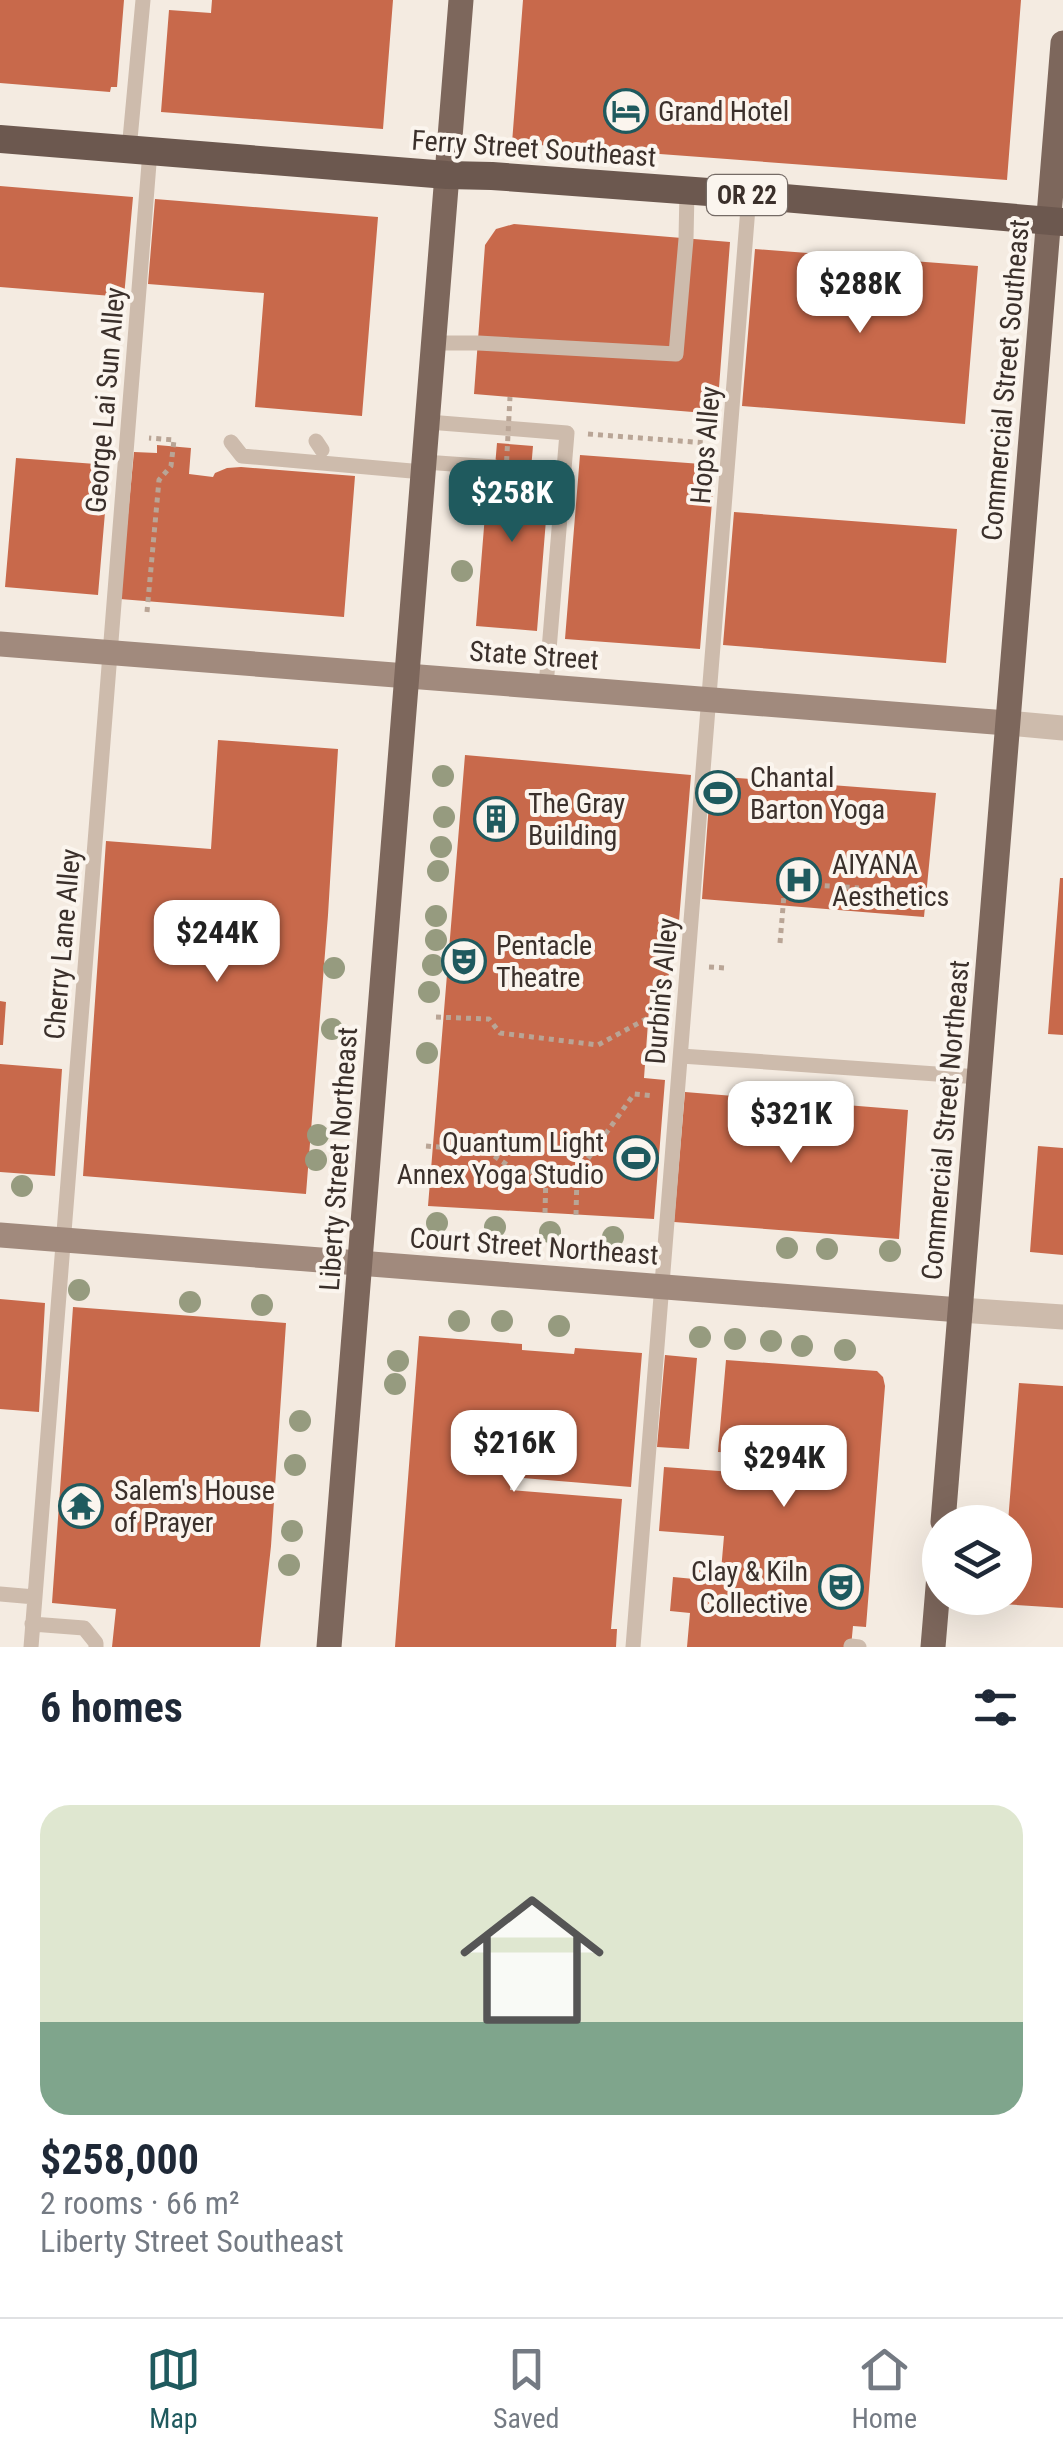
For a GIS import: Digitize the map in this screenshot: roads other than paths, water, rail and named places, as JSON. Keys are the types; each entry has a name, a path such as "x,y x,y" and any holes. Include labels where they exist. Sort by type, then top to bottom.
{"highway":[{"name":"Ferry Street Southeast","path":"0,139 1055,221"}],"main road":[{"name":"Liberty Street Northeast","path":"329,1647 461,0"},
{"name":"Commercial Street Southeast","path":"1007,722 1055,221 1063,42"},
{"name":"State Street","path":"0,644 1007,722"},
{"name":"Commercial Street Northeast","path":"944,1505 1007,722"},
{"name":"Court Street Northeast","path":"0,1235 960,1310"},
{"path":"933,1647 936,1615"}],"street":[{"name":"State Street","path":"1007,722 1063,728"},
{"name":"Court Street Northeast","path":"960,1310 1063,1318"}],"lane":[{"name":"George Lai Sun Alley","path":"110,652 127,438 140,150 142,0"},
{"path":"434,343 676,354 687,191"},
{"name":"Hops Alley","path":"709,699 750,195"},
{"path":"428,422 567,432 546,686"},
{"path":"231,442 242,456 424,467 495,467"},
{"path":"531,470 564,472"},
{"name":"Cherry Lane Alley","path":"30,1647 110,652"},
{"name":"Durbin's Alley","path":"633,1647 709,699"},
{"path":"680,1056 979,1077"},
{"path":"0,1594 35,1597"},
{"path":"32,1624 84,1628 96,1647"},
{"path":"851,1646 859,1647"}],"place":[{"name":"Grand Hotel","path":"626,111"},
{"name":"Chantal Barton Yoga","path":"718,793"},
{"name":"The Gray Building","path":"496,819"},
{"name":"AIYANA Aesthetics","path":"799,880"},
{"name":"Pentacle Theatre","path":"464,961"},
{"name":"Quantum Light Annex Yoga Studio","path":"636,1158"},
{"name":"Salem's House of Prayer","path":"81,1506"},
{"name":"Clay & Kiln Collective","path":"841,1587"}]}
